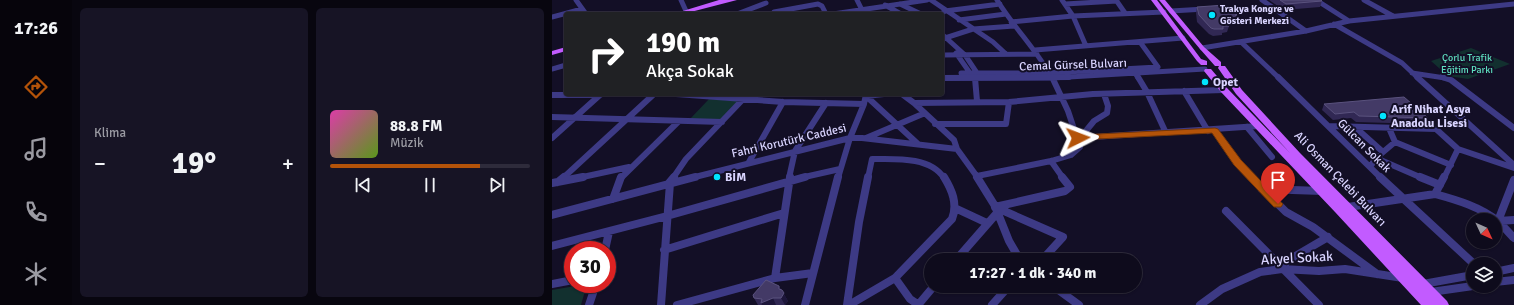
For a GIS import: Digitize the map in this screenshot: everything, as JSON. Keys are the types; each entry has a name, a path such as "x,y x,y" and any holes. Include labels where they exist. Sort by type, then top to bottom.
{"main road":[{"path":"689,12 725,0"},
{"path":"690,12 734,0"},
{"name":"Ali Osman Çelebi Bulvarı","path":"1154,0 1168,12 1220,66 1240,92 1297,155 1443,305"},
{"name":"Ali Osman Çelebi Bulvarı","path":"1162,0 1183,38 1224,90 1322,191 1429,305"},
{"path":"552,49 564,46"},
{"path":"552,53 564,50"},
{"path":"1205,67 1208,62 1220,66"}],"street":[{"path":"576,0 584,12"},
{"path":"680,0 686,12"},
{"path":"857,0 863,11"},
{"path":"862,0 863,11"},
{"path":"853,12 885,5 927,0"},
{"path":"931,0 943,12 998,2 1013,24 1036,52 1050,75 1062,96 1079,138 1080,147 1076,152 1051,161 977,176"},
{"path":"1064,2 1116,0 1125,13"},
{"path":"1262,0 1304,30"},
{"path":"1316,0 1349,22"},
{"path":"1364,0 1393,16"},
{"path":"1064,2 1073,16 1086,46"},
{"path":"779,12 818,4 822,6 825,12"},
{"path":"898,4 916,12"},
{"path":"1201,47 1334,24 1393,16 1514,4"},
{"path":"743,12 765,5 773,12"},
{"path":"885,5 897,12"},
{"path":"944,38 973,29 1073,16 1168,12 1208,8"},
{"path":"571,12 582,9"},
{"path":"944,12 959,20 993,42 1006,54"},
{"path":"552,17 564,14"},
{"path":"959,20 1006,14"},
{"path":"1334,24 1402,62 1514,167"},
{"path":"1201,47 1241,42 1283,33"},
{"path":"944,55 1036,52 1086,46 1183,38"},
{"path":"944,39 965,55 976,76 977,101"},
{"path":"944,39 958,55 970,73"},
{"path":"1140,42 1158,67"},
{"name":"Gülcan Sokak","path":"1241,42 1329,126 1401,198 1424,217 1467,257"},
{"path":"552,69 564,66"},
{"name":"Cemal Gürsel Bulvarı","path":"1050,75 1158,67 1205,67"},
{"name":"Cemal Gürsel Bulvarı","path":"944,78 1135,73 1205,67"},
{"name":"Cemal Gürsel Bulvarı","path":"944,73 970,73 976,76"},
{"path":"1135,73 1147,92 1166,133"},
{"path":"1412,73 1439,76 1451,80 1514,128"},
{"path":"914,103 977,101 1009,102 1062,96 1224,90"},
{"path":"1184,91 1211,131 1237,162 1286,212 1313,226 1377,274"},
{"path":"552,95 564,93"},
{"path":"1079,138 1094,121 1107,113 1108,106 1104,94"},
{"path":"552,138 599,96"},
{"path":"555,183 652,96"},
{"path":"698,96 742,100 826,103 866,97"},
{"path":"661,305 670,183 686,159 746,96"},
{"path":"905,96 954,140 957,149 977,176 996,210 1014,253"},
{"path":"866,97 918,144"},
{"path":"805,305 840,169 866,97"},
{"path":"749,162 783,102"},
{"path":"935,124 1006,124 1009,102"},
{"path":"775,278 788,180 795,151 826,103"},
{"path":"864,138 925,113"},
{"path":"552,117 722,122"},
{"path":"613,199 621,177 629,167 679,121"},
{"path":"1079,138 1211,131 1259,126"},
{"path":"1329,126 1436,129 1458,149 1514,167"},
{"path":"1247,127 1272,158"},
{"path":"1355,127 1383,152"},
{"path":"1389,128 1395,142 1451,165"},
{"name":"Fahri Korutürk Caddesi","path":"552,215 749,162 850,138 864,138 957,149"},
{"path":"1370,167 1376,158 1395,142"},
{"path":"1435,194 1458,149"},
{"path":"1376,158 1440,185"},
{"path":"872,159 891,159 927,164 939,170 956,201 957,209 952,219 895,278 848,305 859,222 872,159"},
{"path":"962,253 996,210 1065,191 1070,187 1051,161"},
{"path":"555,183 629,167"},
{"path":"552,246 667,216 788,180 840,169"},
{"path":"1501,213 1514,180"},
{"path":"1262,189 1322,191"},
{"path":"1348,207 1435,194 1462,202 1483,213"},
{"path":"957,209 987,223"},
{"path":"996,210 1063,237 1048,253"},
{"path":"1226,211 1275,259 1282,270 1319,305"},
{"path":"664,250 784,212"},
{"path":"1502,221 1514,220"},
{"path":"1502,225 1514,238"},
{"path":"607,241 609,232"},
{"path":"1282,270 1287,261 1328,237"},
{"path":"1502,271 1514,268"},
{"name":"Akyel Sokak","path":"1200,305 1222,289 1248,276 1260,272 1282,270 1319,271 1345,269 1403,278"},
{"path":"677,305 775,278 814,273"},
{"path":"1423,284 1466,276"},
{"path":"895,278 910,299 918,305 928,293"},
{"path":"1502,281 1514,280"},
{"path":"552,284 564,282"},
{"path":"1431,292 1466,287"},
{"path":"589,305 593,293"},
{"path":"992,305 1003,293"},
{"path":"1061,293 1075,304"}],"green space":[{"name":"Çorlu Trafik Eğitim Parkı","path":"1471,48 1510,64 1468,79 1448,76 1431,61"},
{"path":"709,99 738,101 719,121 690,119"},
{"path":"564,288 564,293 584,293 581,305 552,305 552,290"}],"building":[{"path":"1280,0 1321,0 1322,1 1286,4"},
{"path":"1225,5 1239,18 1220,17 1229,26 1223,26 1223,29 1211,28 1199,15 1197,7"},
{"path":"1404,97 1428,118 1359,116 1354,112 1335,114 1324,104"},
{"path":"766,280 779,286 779,289 784,293 781,298 773,298 761,303 762,299 754,298 753,295"}],"place":[{"name":"Trakya Kongre ve Gösteri Merkezi","path":"1212,15"},
{"name":"Opet","path":"1205,82"},
{"name":"Arif Nihat Asya Anadolu Lİsesi","path":"1383,116"},
{"name":"BİM","path":"717,177"}],"route":[{"path":"1078,138 1215,130 1237,162 1278,204"}]}
